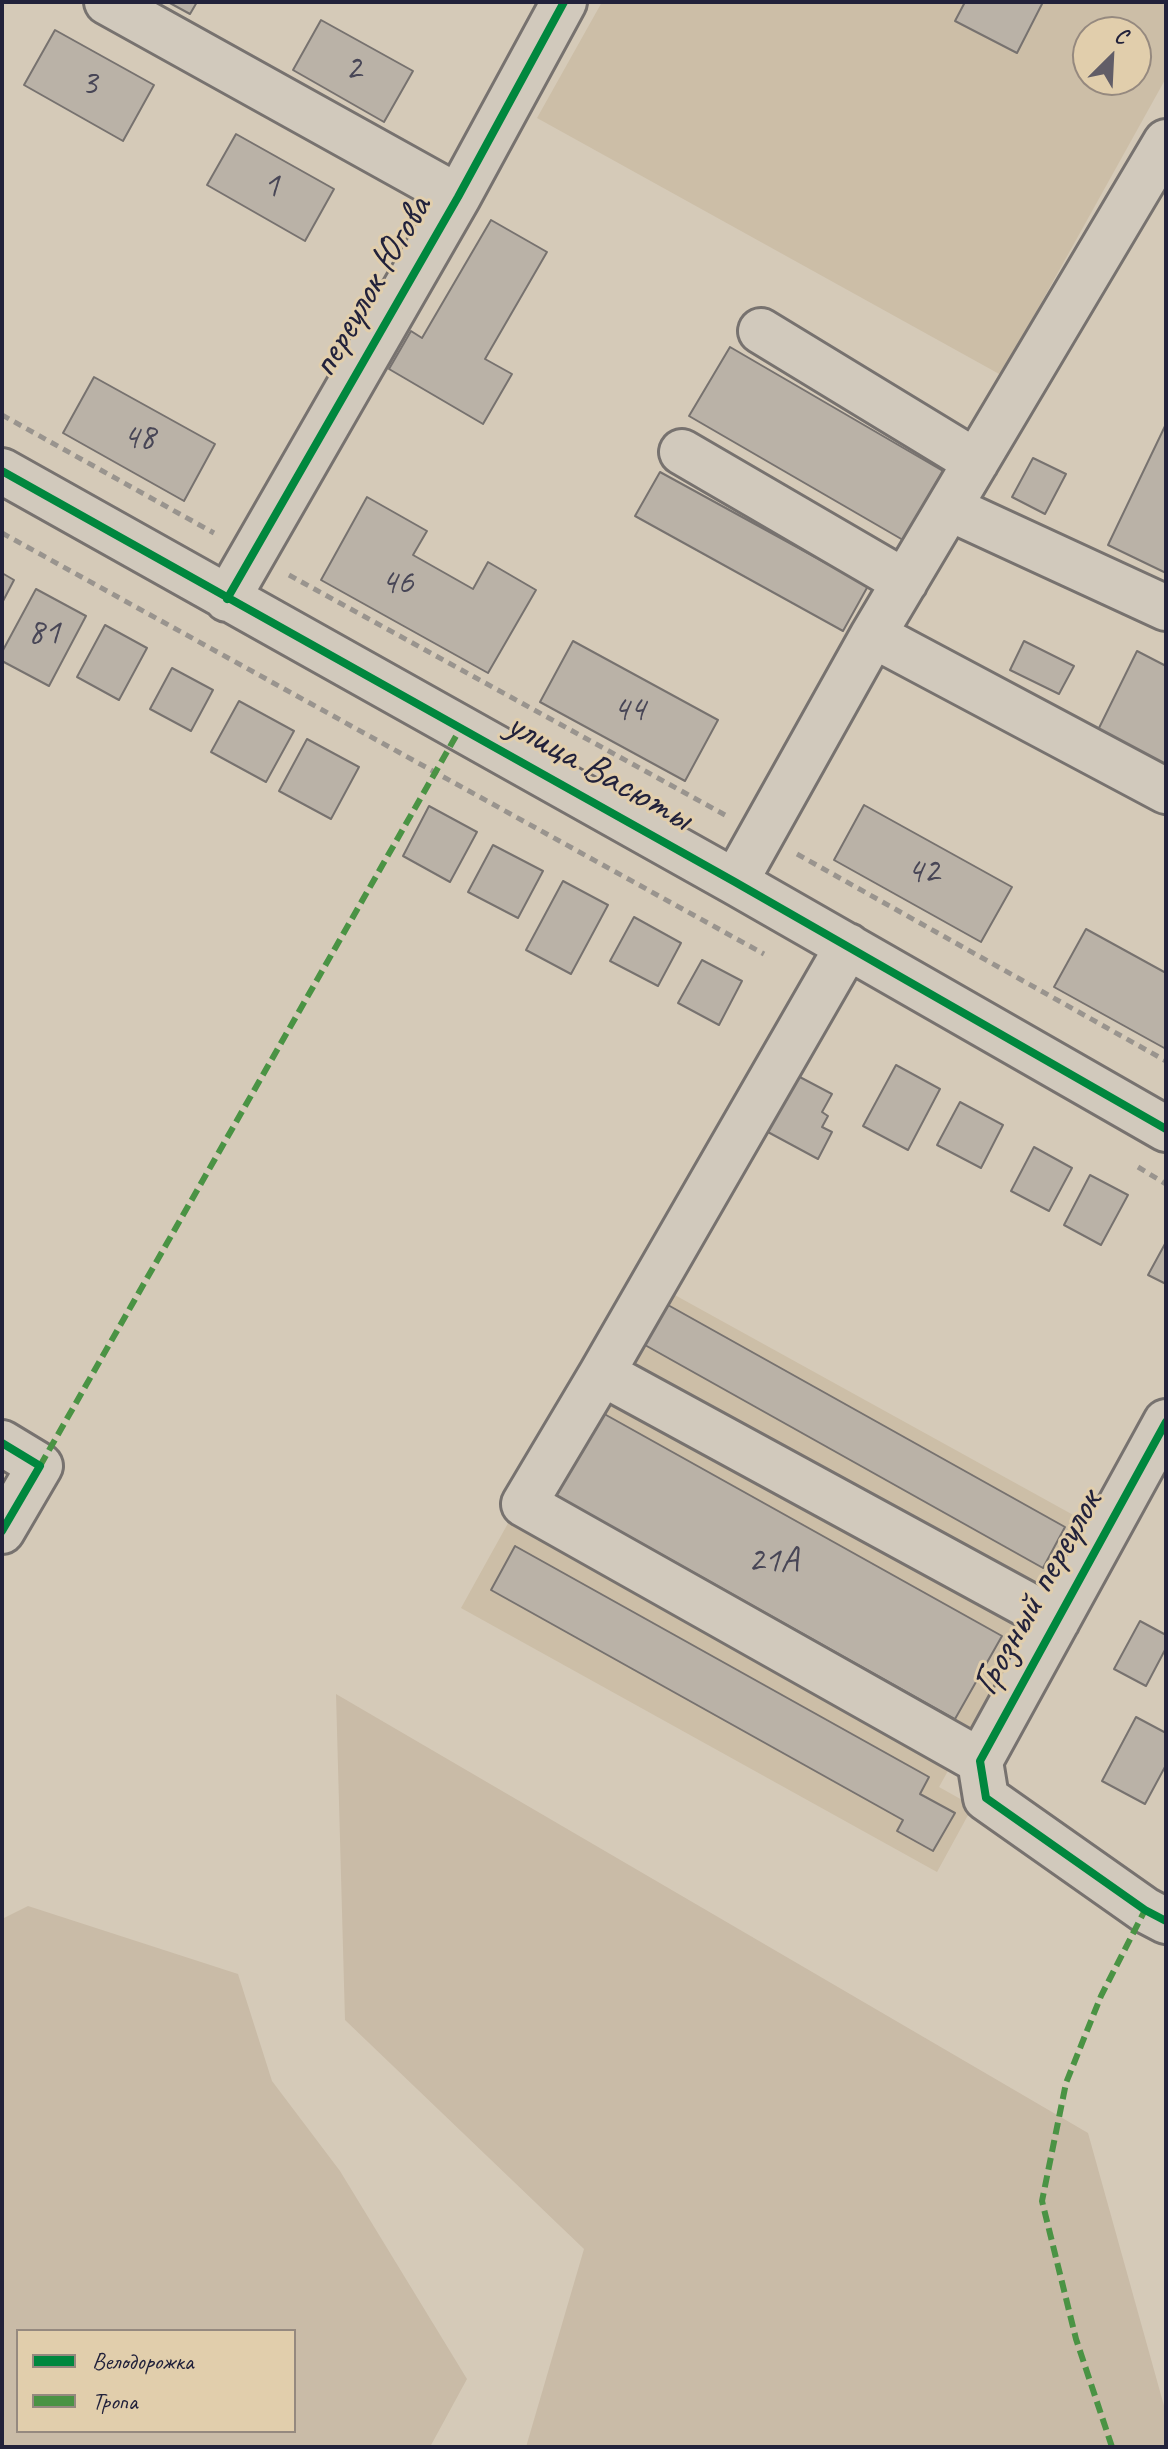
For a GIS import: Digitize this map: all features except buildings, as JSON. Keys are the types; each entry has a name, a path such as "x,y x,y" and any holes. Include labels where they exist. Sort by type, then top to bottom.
{"street":[{"path":"107,2 458,197"},
{"name":"переулок Югова","path":"227,599 458,197 564,2"},
{"path":"735,882 873,635 1164,149"},
{"path":"761,331 976,462"},
{"path":"682,452 905,582"},
{"name":"улица Васюты","path":"2,471 735,882 1166,1129"},
{"path":"949,508 1166,608"},
{"path":"873,635 1166,791"},
{"path":"848,946 524,1504 983,1780 1145,1910 1166,1921"},
{"path":"602,1373 1057,1621"},
{"name":"Грозный переулок","path":"983,1780 1057,1621 1166,1422"},
{"path":"2,1443 40,1466 2,1531"}],"path":[{"path":"2,415 1166,1061"},
{"path":"2,533 825,987"},
{"path":"1125,1160 1166,1184"}],"shaded area":[{"path":"602,2 1166,2 1166,78 1001,375 537,118"},
{"path":"644,1278 1086,1522 939,1787 973,1806 937,1872 461,1608"},
{"path":"336,1694 1088,2133 1166,2413 1166,2447 526,2447 584,2249 345,2020"},
{"path":"28,1906 238,1974 272,2081 340,2171 467,2379 430,2447 2,2447 2,1919"}],"marked path":[{"path":"40,1466 460,729"},
{"path":"1112,2447 1076,2339 1042,2201 1066,2083 1101,1996 1145,1910"}],"cycle path":[{"path":"227,599 458,197 564,2"},
{"path":"2,471 735,882 1166,1129"},
{"path":"1166,1422 980,1761 986,1798 1145,1910 1166,1921"},
{"path":"2,1443 40,1466 2,1531"}]}
